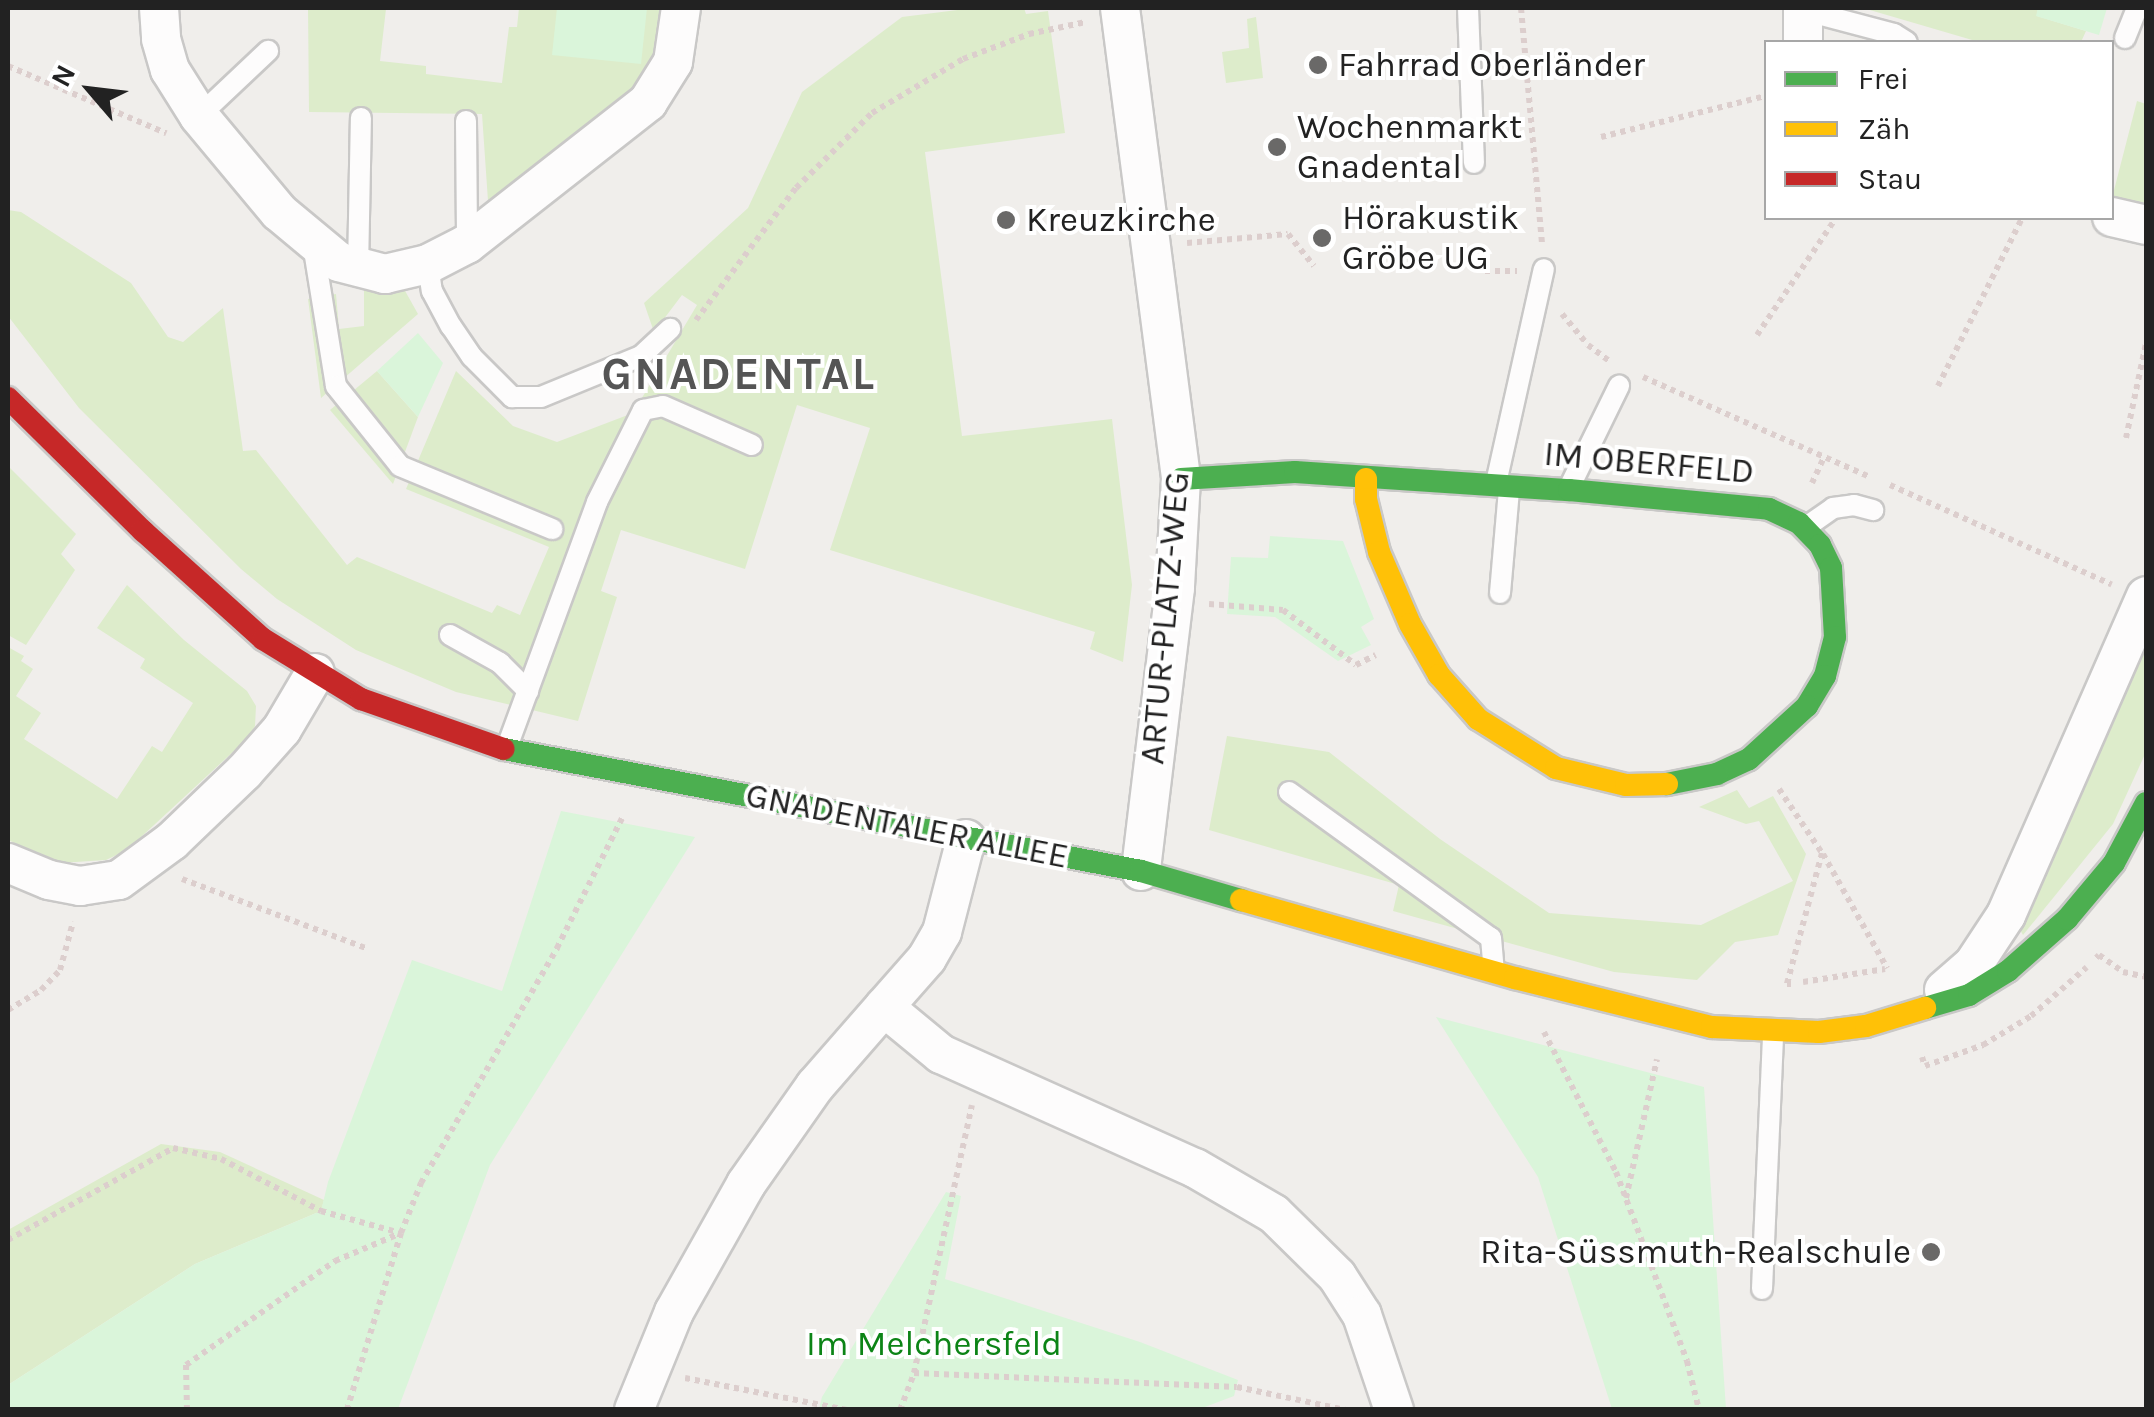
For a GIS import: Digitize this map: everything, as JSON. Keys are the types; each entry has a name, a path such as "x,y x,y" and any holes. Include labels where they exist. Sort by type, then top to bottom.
{"street":[{"path":"159,8 164,56 185,126 314,244 358,270 385,274 428,264 467,244 655,94 673,62 681,8"},
{"name":"ARTUR-PLATZ-WEG","path":"1121,11 1181,479 1173,601 1141,871"},
{"path":"2114,217 2146,225"},
{"name":"GNADENTALER ALLEE","path":"8,398 143,531 262,639 315,673 397,713 506,749 1141,871 1664,1018 1773,1032 1850,1028 1907,1015 1970,994 2034,950 2114,864 2146,804"},
{"name":"IM OBERFELD","path":"1181,479 1295,472 1569,490 1769,509 1805,529"},
{"path":"1366,479 1366,499 1380,552 1415,635 1446,684 1478,719 1568,772 1626,786 1678,784 1718,774 1755,754 1808,706 1832,657 1835,585 1826,556 1805,529"},
{"name":"GNADENTALER ALLEE","path":"1907,1015 1954,983 1991,942 2144,599"},
{"path":"8,863 49,880 80,886 120,880 155,855 256,758 282,728 315,673"},
{"path":"634,1410 674,1312 746,1184 816,1086 927,958 942,932 966,839"},
{"path":"884,1007 941,1054 1195,1168 1274,1214 1327,1265 1362,1315 1380,1358 1394,1410"}],"lane":[{"path":"1468,8 1474,164"},
{"path":"2125,38 2137,8"},
{"path":"1803,20 1894,34 1904,40"},
{"path":"185,126 268,51"},
{"path":"358,270 361,118"},
{"path":"466,121 467,244"},
{"path":"314,244 336,386 400,466 552,529"},
{"path":"428,264 432,291 450,326 472,357 512,397 540,396 641,356 680,328"},
{"path":"1500,593 1502,485 1544,269"},
{"path":"1569,490 1623,375"},
{"path":"506,749 596,502 642,410 663,406 752,445"},
{"path":"1805,529 1833,508 1854,505 1873,510"},
{"path":"450,636 500,663 528,691"},
{"path":"1288,792 1491,938 1494,972"},
{"path":"1762,1289 1773,1032"}],"path":[{"name":"IM OBERFELD","path":"1521,8 1544,269 1551,296 1570,326 1623,375 1997,532 2144,599"},
{"path":"680,328 796,188 872,113 932,74 993,46 1121,11"},
{"path":"8,66 185,126"},
{"path":"1601,137 1764,96"},
{"path":"1757,336 1835,220"},
{"path":"1938,386 2021,220"},
{"path":"1151,246 1288,234 1314,266"},
{"path":"2126,438 2146,342"},
{"path":"1173,601 1283,610 1356,665 1415,635"},
{"path":"1755,754 1822,853 1887,968 1907,1015"},
{"path":"347,1410 400,1233 421,1183 557,948 643,775"},
{"path":"1822,853 1786,984 1887,968"},
{"path":"155,855 174,875 368,949"},
{"path":"8,1010 42,990 60,970 80,886"},
{"path":"1626,1200 1664,1018"},
{"path":"1543,1031 1626,1200 1687,1361 1699,1410"},
{"path":"900,1410 914,1373 980,1071"},
{"path":"8,1240 170,1148 213,1156 321,1211 400,1233"},
{"path":"187,1410 186,1365 335,1260 400,1233"},
{"path":"649,1372 847,1410"},
{"path":"914,1373 1236,1387 1346,1410"}],"green space":[{"path":"308,8 394,8 386,9 380,61 426,66 426,74 502,83 509,27 517,27 519,8 662,8 662,15 655,53 638,84 488,201 482,114 309,112"},
{"path":"557,8 647,8 641,64 552,55"},
{"path":"973,8 1024,8 1026,14 1048,11 1065,133 925,152 962,436 1112,419 1132,585 1123,662 1090,649 1095,632 830,550 870,428 797,405 745,569 621,530 601,591 617,597 578,721 456,692 356,650 277,599 241,569 79,408 8,316 8,210 21,212 131,283 168,337 183,342 223,308 243,451 256,450 347,565 357,557 492,613 497,605 520,615 549,547 406,489 456,371 513,426 557,442 633,413 697,305 682,295 654,332 644,303 748,208 802,92 902,17"},
{"path":"1863,8 2038,8 2037,16 2086,31 2082,40 1972,40"},
{"path":"2038,8 2107,8 2099,35 2036,16"},
{"path":"1256,17 1263,78 1226,83 1222,52 1249,48 1247,19"},
{"path":"2137,101 2146,104 2146,203 2114,198"},
{"path":"404,289 418,314 321,398 308,299 336,294 339,329 364,326 364,290"},
{"path":"418,333 443,363 418,417 377,371"},
{"path":"377,371 418,417 393,484 330,410"},
{"path":"10,468 76,534 61,554 75,570 26,645 8,635"},
{"path":"1270,536 1343,541 1374,619 1361,627 1371,645 1338,661 1275,617 1227,614 1231,557 1268,558"},
{"path":"127,585 184,640 247,691 256,706 255,726 248,738 127,850 106,860 60,863 8,840 8,647 24,656 21,661 33,669 16,696 41,713 24,739 117,799 152,746 162,752 193,703 140,668 145,659 97,628"},
{"path":"2146,642 2146,752 2113,824 2023,935 2013,918"},
{"path":"1227,736 1329,752 1440,839 1549,913 1701,925 1793,881 1759,821 1746,824 1699,807 1737,790 1749,808 1773,796 1806,854 1778,935 1735,942 1697,980 1614,972 1393,911 1399,885 1209,830"},
{"path":"561,811 695,837 490,1165 398,1409 8,1409 8,1385 195,1264 321,1211 328,1182 412,960 502,991"},
{"path":"1436,1017 1704,1087 1726,1409 1612,1409 1538,1177"},
{"path":"161,1144 220,1152 324,1200 321,1211 195,1264 8,1385 8,1230"},
{"name":"Im Melchersfeld","path":"946,1192 961,1196 945,1279 1140,1342 1238,1380 1234,1396 1197,1410 819,1409 822,1397"}],"traffic: fast":[{"path":"1181,479 1295,472 1569,490 1769,509 1799,523 1820,545 1831,568 1835,637 1825,676 1807,706 1749,759 1717,774 1667,784"},
{"path":"504,749 1141,871 1241,900"},
{"path":"1925,1008 1969,995 2008,971 2067,919 2114,863 2146,803"}],"traffic: slow":[{"path":"1366,479 1366,499 1379,552 1410,624 1439,675 1478,719 1556,768 1626,785 1667,784"},
{"path":"1241,900 1515,978 1712,1027 1819,1032 1866,1026 1925,1008"}],"traffic: jam":[{"path":"8,398 143,531 263,639 361,699 504,749"}],"place":[{"name":"Fahrrad Oberländer","path":"1318,65"},
{"name":"Wochenmarkt Gnadental","path":"1277,147"},
{"name":"Kreuzkirche","path":"1006,220"},
{"name":"Hörakustik Gröbe UG","path":"1322,238"},
{"name":"Rita-Süssmuth-Realschule","path":"1931,1252"}],"district":[{"name":"GNADENTAL","path":"739,375"}]}
